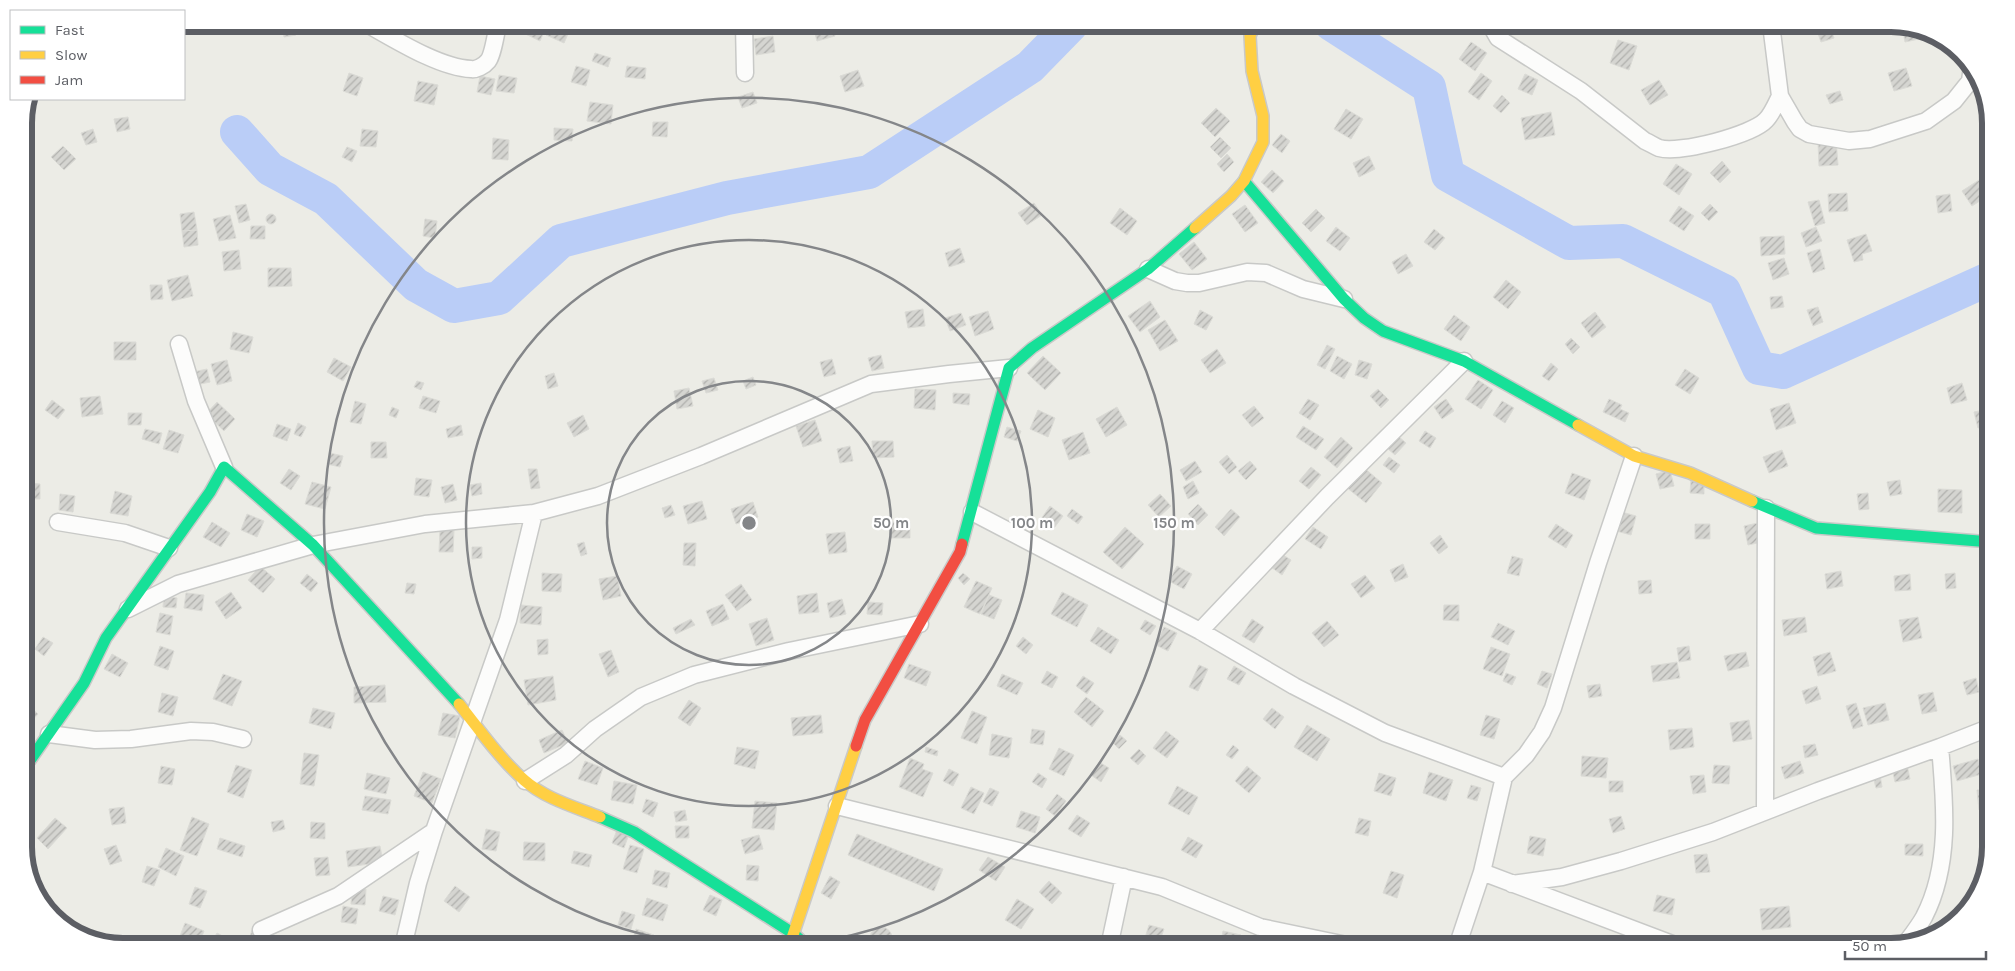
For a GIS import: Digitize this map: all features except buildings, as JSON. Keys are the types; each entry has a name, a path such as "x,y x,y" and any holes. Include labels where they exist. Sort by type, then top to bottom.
{"street":[{"path":"382,32 445,63 472,70 482,66 489,60 496,32"},
{"path":"744,32 745,73"},
{"path":"792,938 838,806 865,720 960,552 1009,368 1032,348 1148,269 1231,196 1244,181 1263,142 1263,116 1252,71 1250,36 1252,32"},
{"path":"1495,32 1498,38 1554,72 1645,141 1660,148 1687,147 1736,136 1754,129 1767,120 1780,96"},
{"path":"1772,32 1780,96 1800,129 1809,134 1849,141 1870,139 1926,121 1954,101 1970,79"},
{"path":"1244,181 1344,299 1364,318 1384,331 1464,361 1634,456 1690,473 1766,508 1816,528 1982,541"},
{"path":"1148,269 1175,281 1187,283 1199,283 1247,272 1266,273 1303,289 1344,299"},
{"path":"179,344 196,401 224,467 313,545 453,697 501,756 525,781 549,794 634,832 798,938"},
{"path":"1200,631 1327,497 1464,361"},
{"path":"128,609 178,584 313,545 425,524 534,513 598,496 702,456 871,384 1009,368"},
{"path":"1460,938 1482,872 1504,777 1526,756 1542,732 1553,708 1598,562 1634,456"},
{"path":"33,756 84,683 106,638 210,492 224,467"},
{"path":"1765,811 1766,508"},
{"path":"972,512 1200,631 1294,686 1385,733 1504,777"},
{"path":"405,938 418,883 434,831 508,620 534,513"},
{"path":"58,522 125,533 169,548"},
{"path":"525,781 566,755 595,729 641,697 694,675 789,651 920,624"},
{"path":"49,734 104,740 131,739 191,731 213,732 242,739"},
{"path":"1512,884 1562,877 1714,832 1765,811 1982,731"},
{"path":"1911,936 1924,917 1940,874 1945,807 1940,747"},
{"path":"838,806 1162,887 1260,927 1313,938"},
{"path":"261,930 338,896 434,831"},
{"path":"1482,872 1656,938"},
{"path":"1111,938 1124,878"}],"waterway":[{"path":"237,132 270,169 326,199 416,285 454,306 499,298 561,241 727,198 869,172 1030,67 1064,32"},
{"path":"1343,32 1429,87 1448,175 1569,243 1623,241 1724,291 1759,368 1783,372 1982,282"}],"traffic: fast":[{"path":"1244,181 1344,299 1364,318 1383,331 1464,361 1578,425"},
{"path":"962,544 1009,368 1032,348 1148,269 1195,228"},
{"path":"33,756 84,683 106,638 210,492 224,467 313,545 459,704"},
{"path":"1752,501 1816,528 1982,541"},
{"path":"600,817 634,832 798,938"}],"traffic: slow":[{"path":"1195,228 1231,196 1244,181 1263,142 1263,116 1252,71 1250,36 1252,32"},
{"path":"1578,425 1634,456 1690,473 1752,501"},
{"path":"459,704 498,753 524,780 550,797 600,817"},
{"path":"792,938 856,746"}],"traffic: jam":[{"path":"856,746 865,720 960,552 962,544"}]}
